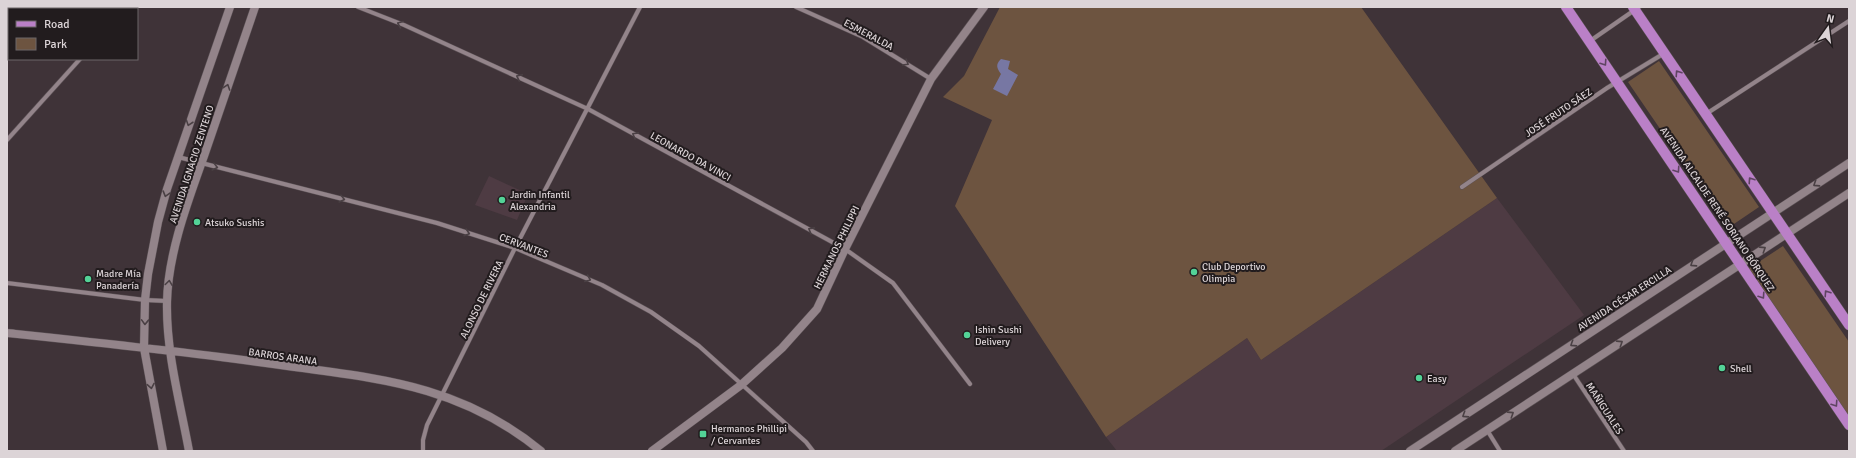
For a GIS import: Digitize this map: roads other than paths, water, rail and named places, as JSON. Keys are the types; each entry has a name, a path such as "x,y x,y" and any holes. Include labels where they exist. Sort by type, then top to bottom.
{"main road":[{"name":"AVENIDA IGNACIO ZENTENO","path":"163,451 144,348 145,300 158,222 178,157 230,7"},
{"name":"AVENIDA IGNACIO ZENTENO","path":"189,451 170,350 167,301 179,231 255,7"},
{"name":"HERMANOS PHILIPPI","path":"652,451 741,385 782,348 817,308 845,249 931,79 984,7"},
{"name":"AVENIDA ALCALDE RENÉ SORIANO BÓRQUEZ","path":"1566,7 1849,425"},
{"path":"1636,8 1849,325"},
{"name":"AVENIDA CÉSAR ERCILLA","path":"1410,451 1849,163"},
{"path":"1455,451 1849,193"},
{"name":"BARROS ARANA","path":"7,333 170,350 395,382 443,395 491,417 513,430 541,451"}],"street":[{"name":"LEONARDO DA VINCI","path":"358,7 404,25 588,109 845,249 893,283 970,384"},
{"name":"ALONSO DE RIVERA","path":"423,451 423,440 427,425 515,248 640,7"},
{"name":"ESMERALDA","path":"796,7 863,37 931,79"},
{"path":"1590,42 1636,8"},
{"path":"1706,114 1849,21"},
{"name":"JOSÉ FRUTO SÁEZ","path":"1462,187 1617,82 1665,53"},
{"path":"7,140 79,60"},
{"name":"CERVANTES","path":"178,157 437,223 515,248 602,285 651,312 699,346 806,442 813,451"},
{"path":"7,282 145,300 167,301"},
{"name":"MAÑIGUALES","path":"1573,374 1624,451"},
{"path":"1487,430 1500,451"}],"water":[{"path":"1001,59 1010,61 1008,69 1018,75 1007,96 993,89 1001,74 997,66"}],"place":[{"name":"Jardin Infantil Alexandria","path":"502,200"},
{"name":"Atsuko Sushis","path":"197,222"},
{"name":"Club Deportivo Olimpia","path":"1194,272"},
{"name":"Madre Mía Panadería","path":"88,279"},
{"name":"Ishin Sushi Delivery","path":"967,335"},
{"name":"Shell","path":"1722,368"},
{"name":"Easy","path":"1419,378"},
{"name":"Hermanos Phillipi / Cervantes","path":"703,434"}]}
